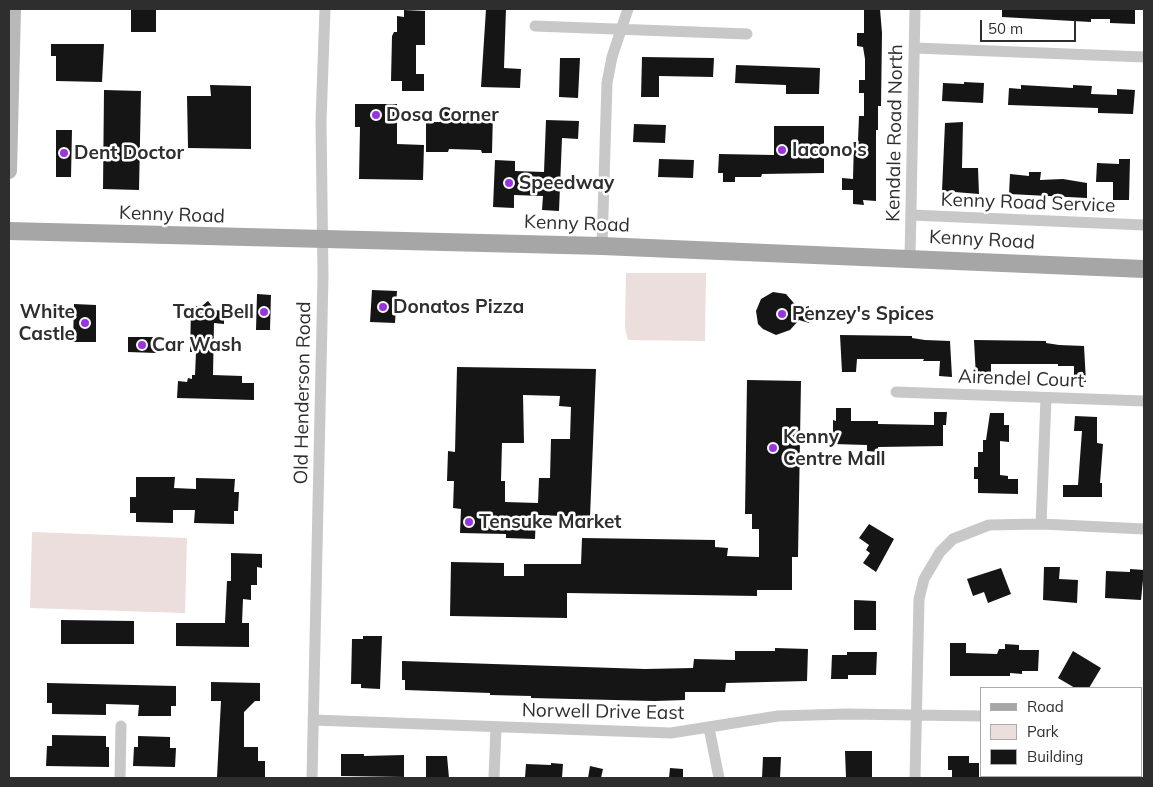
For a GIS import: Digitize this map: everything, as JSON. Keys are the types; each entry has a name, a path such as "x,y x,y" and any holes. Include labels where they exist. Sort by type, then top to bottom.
{"main road":[{"path":"9,171 13,9"},
{"name":"Kenny Road","path":"9,231 602,246 1144,269"}],"street":[{"name":"Old Henderson Road","path":"312,778 323,276 321,121 325,9"},
{"path":"602,246 607,83 628,9"},
{"name":"Kendale Road North","path":"910,258 915,9"},
{"path":"535,26 747,34"},
{"path":"915,48 1144,57"},
{"name":"Kenny Road Service","path":"911,215 1144,225"},
{"name":"Airendel Court","path":"896,392 1144,401"},
{"path":"1041,524 1046,398"},
{"path":"915,778 919,599 924,579 935,558 953,539 989,525 1041,524 1144,530"},
{"name":"Norwell Drive East","path":"313,720 672,733 778,716 916,714 980,716"},
{"path":"120,778 121,726"},
{"path":"494,778 496,727"},
{"path":"709,728 719,778"}],"green space":[{"path":"626,273 706,273 705,341 628,340 625,328"},
{"path":"32,532 187,538 185,613 30,608"}],"building":[{"path":"131,9 156,9 156,32 131,32"},
{"path":"486,9 506,9 504,68 521,69 520,88 481,87"},
{"path":"864,9 880,9 882,33 881,106 878,106 878,130 876,130 876,201 863,200 864,205 853,204 853,190 842,190 842,178 853,179 854,140 858,141 859,116 864,116 864,93 859,93 859,80 865,80 865,59 863,47 857,46 857,33 864,33"},
{"path":"1002,9 1135,9 1135,24 1110,23 1110,19 1091,19 1091,22 1002,17"},
{"path":"404,10 425,11 425,45 416,45 416,74 424,74 424,91 402,91 402,81 391,81 392,36 394,32 397,32 397,16 404,17"},
{"path":"51,44 104,44 102,82 56,81 56,56 51,56"},
{"path":"642,57 714,58 713,77 659,76 659,97 641,97"},
{"path":"560,58 580,58 578,98 559,97"},
{"path":"736,65 820,68 819,94 786,94 786,85 735,83"},
{"path":"964,82 984,83 983,103 942,101 943,83 964,84"},
{"path":"210,85 251,86 251,149 188,148 187,96 211,96"},
{"path":"1021,85 1073,88 1073,85 1092,86 1091,94 1117,95 1117,89 1135,90 1133,114 1098,113 1098,108 1008,105 1009,88 1021,89"},
{"path":"104,90 141,91 139,190 103,189"},
{"path":"355,104 397,104 397,144 424,145 423,180 359,179 360,127 355,127"},
{"path":"440,111 493,112 492,153 482,153 481,150 449,149 448,152 426,152 426,122 440,122"},
{"path":"546,120 579,121 578,139 562,138 559,211 542,210 543,196 514,195 514,208 493,207 495,160 515,161 515,171 544,172"},
{"path":"963,122 962,168 978,168 979,194 942,191 945,123"},
{"path":"634,124 666,125 665,143 633,142"},
{"path":"774,126 824,126 824,173 762,174 761,177 735,177 735,182 723,182 723,173 718,173 719,154 774,155"},
{"name":"Dent Doctor","path":"56,130 72,130 71,177 56,177"},
{"path":"659,159 694,160 693,178 658,177"},
{"path":"1119,159 1130,159 1129,200 1113,200 1113,182 1096,182 1097,163 1119,164"},
{"path":"1029,172 1041,172 1040,180 1063,179 1087,183 1087,198 1009,194 1010,174 1029,176"},
{"name":"Donatos Pizza","path":"372,290 397,291 395,323 370,322"},
{"name":"Penzey's Spices","path":"773,292 786,294 799,309 809,306 809,323 799,320 790,330 776,335 763,329 758,324 756,311 761,299"},
{"name":"Taco Bell","path":"257,294 271,295 270,330 256,330"},
{"path":"208,301 215,310 224,311 224,324 214,323 213,375 242,376 242,383 254,383 254,400 177,398 178,381 187,382 188,378 192,379 192,375 195,375 196,352 190,352 191,310 196,310 196,306 202,306"},
{"name":"White Castle","path":"74,304 96,305 96,342 73,342"},
{"path":"840,335 912,336 912,338 925,340 950,341 952,377 939,376 940,361 923,361 924,359 857,359 856,372 842,372"},
{"name":"Car Wash","path":"128,337 156,337 156,353 128,352"},
{"path":"974,340 1046,341 1046,343 1059,345 1084,346 1086,382 1074,381 1074,366 1058,366 1058,364 991,364 991,377 976,377"},
{"path":"457,367 596,369 590,517 536,515 535,539 506,538 506,534 460,533 461,509 453,508 454,481 447,481 448,451 455,452","holes":["523,395 560,396 559,406 571,407 570,439 551,439 550,478 539,478 538,503 505,502 505,481 501,481 502,443 524,443"]},
{"name":"Kenny Centre Mall","path":"747,380 801,381 798,557 792,557 792,590 757,590 757,596 567,593 567,618 450,616 451,562 504,563 504,576 524,576 524,564 581,564 582,538 715,540 715,547 728,548 727,556 759,557 759,529 752,529 752,514 745,514"},
{"path":"836,408 851,408 851,421 878,421 878,424 934,425 934,412 947,412 946,425 943,425 943,446 878,447 878,452 867,451 867,445 833,444 833,420 836,421"},
{"path":"990,413 1004,413 1004,425 1009,425 1009,442 1000,441 1000,475 1008,476 1008,479 1018,479 1018,494 978,493 978,479 974,479 974,467 978,467 978,452 983,452 983,440 986,440"},
{"path":"1075,416 1097,417 1097,443 1103,444 1100,483 1102,483 1102,497 1063,497 1063,485 1078,485 1082,431 1074,431"},
{"path":"136,477 175,477 174,488 196,489 196,478 235,479 234,492 239,492 238,511 234,511 234,524 194,523 195,510 173,510 173,523 136,522 136,513 130,513 130,497 136,497"},
{"path":"869,524 894,539 876,572 863,563 870,553 866,550 869,545 859,538"},
{"path":"231,553 262,554 262,568 257,567 257,585 251,585 251,600 243,599 242,623 249,623 249,647 176,646 176,623 225,623 227,581 231,581"},
{"path":"1044,567 1060,567 1059,579 1078,580 1077,603 1043,600"},
{"path":"1001,568 1011,594 988,603 984,592 973,596 967,579"},
{"path":"1130,569 1144,570 1141,600 1105,598 1106,571 1130,572"},
{"path":"854,600 876,601 876,630 854,630"},
{"path":"61,620 134,621 134,644 61,644"},
{"path":"363,636 382,636 380,689 361,688 361,684 351,684 352,639 363,639"},
{"path":"950,643 966,643 966,653 997,654 999,649 1005,649 1005,644 1019,645 1019,650 1039,650 1038,671 1022,671 1022,674 1010,673 1010,676 950,676"},
{"path":"775,648 808,649 807,681 726,683 725,692 685,692 685,700 655,701 531,698 531,696 490,695 490,693 405,690 405,680 402,680 402,661 645,669 693,668 694,659 735,660 735,651 775,651"},
{"path":"1073,651 1101,668 1090,687 1073,687 1058,678"},
{"path":"847,652 877,652 876,675 848,675 848,679 831,679 832,655 847,655"},
{"path":"211,682 260,683 260,701 255,701 244,712 244,747 258,747 258,761 265,761 265,778 217,777 221,701 211,701"},
{"path":"47,683 176,686 176,706 171,706 171,716 138,716 139,705 106,704 106,715 52,714 52,703 47,703"},
{"path":"52,735 106,736 106,747 109,747 109,767 46,766 47,746 52,746"},
{"path":"138,736 170,737 170,748 176,748 175,767 133,766 134,747 138,747"},
{"path":"845,751 872,751 872,778 846,778"},
{"path":"341,754 364,754 364,756 404,755 404,777 341,776"},
{"path":"426,756 447,756 449,778 426,778"},
{"path":"948,756 969,756 969,763 979,763 979,777 952,778 952,770 948,770"},
{"path":"763,757 781,757 780,778 762,778"},
{"path":"551,763 563,764 562,778 525,778 526,764 551,765"},
{"path":"590,766 603,769 601,778 588,778"},
{"path":"670,768 683,769 683,778 669,778"}],"place":[{"name":"Dosa Corner","path":"376,115"},
{"name":"Iacono's","path":"782,150"},
{"name":"Dent Doctor","path":"64,153"},
{"name":"Speedway","path":"509,183"},
{"name":"Donatos Pizza","path":"383,307"},
{"name":"Taco Bell","path":"264,312"},
{"name":"Penzey's Spices","path":"782,314"},
{"name":"White Castle","path":"85,323"},
{"name":"Car Wash","path":"142,345"},
{"name":"Kenny Centre Mall","path":"773,448"},
{"name":"Tensuke Market","path":"469,522"}]}
